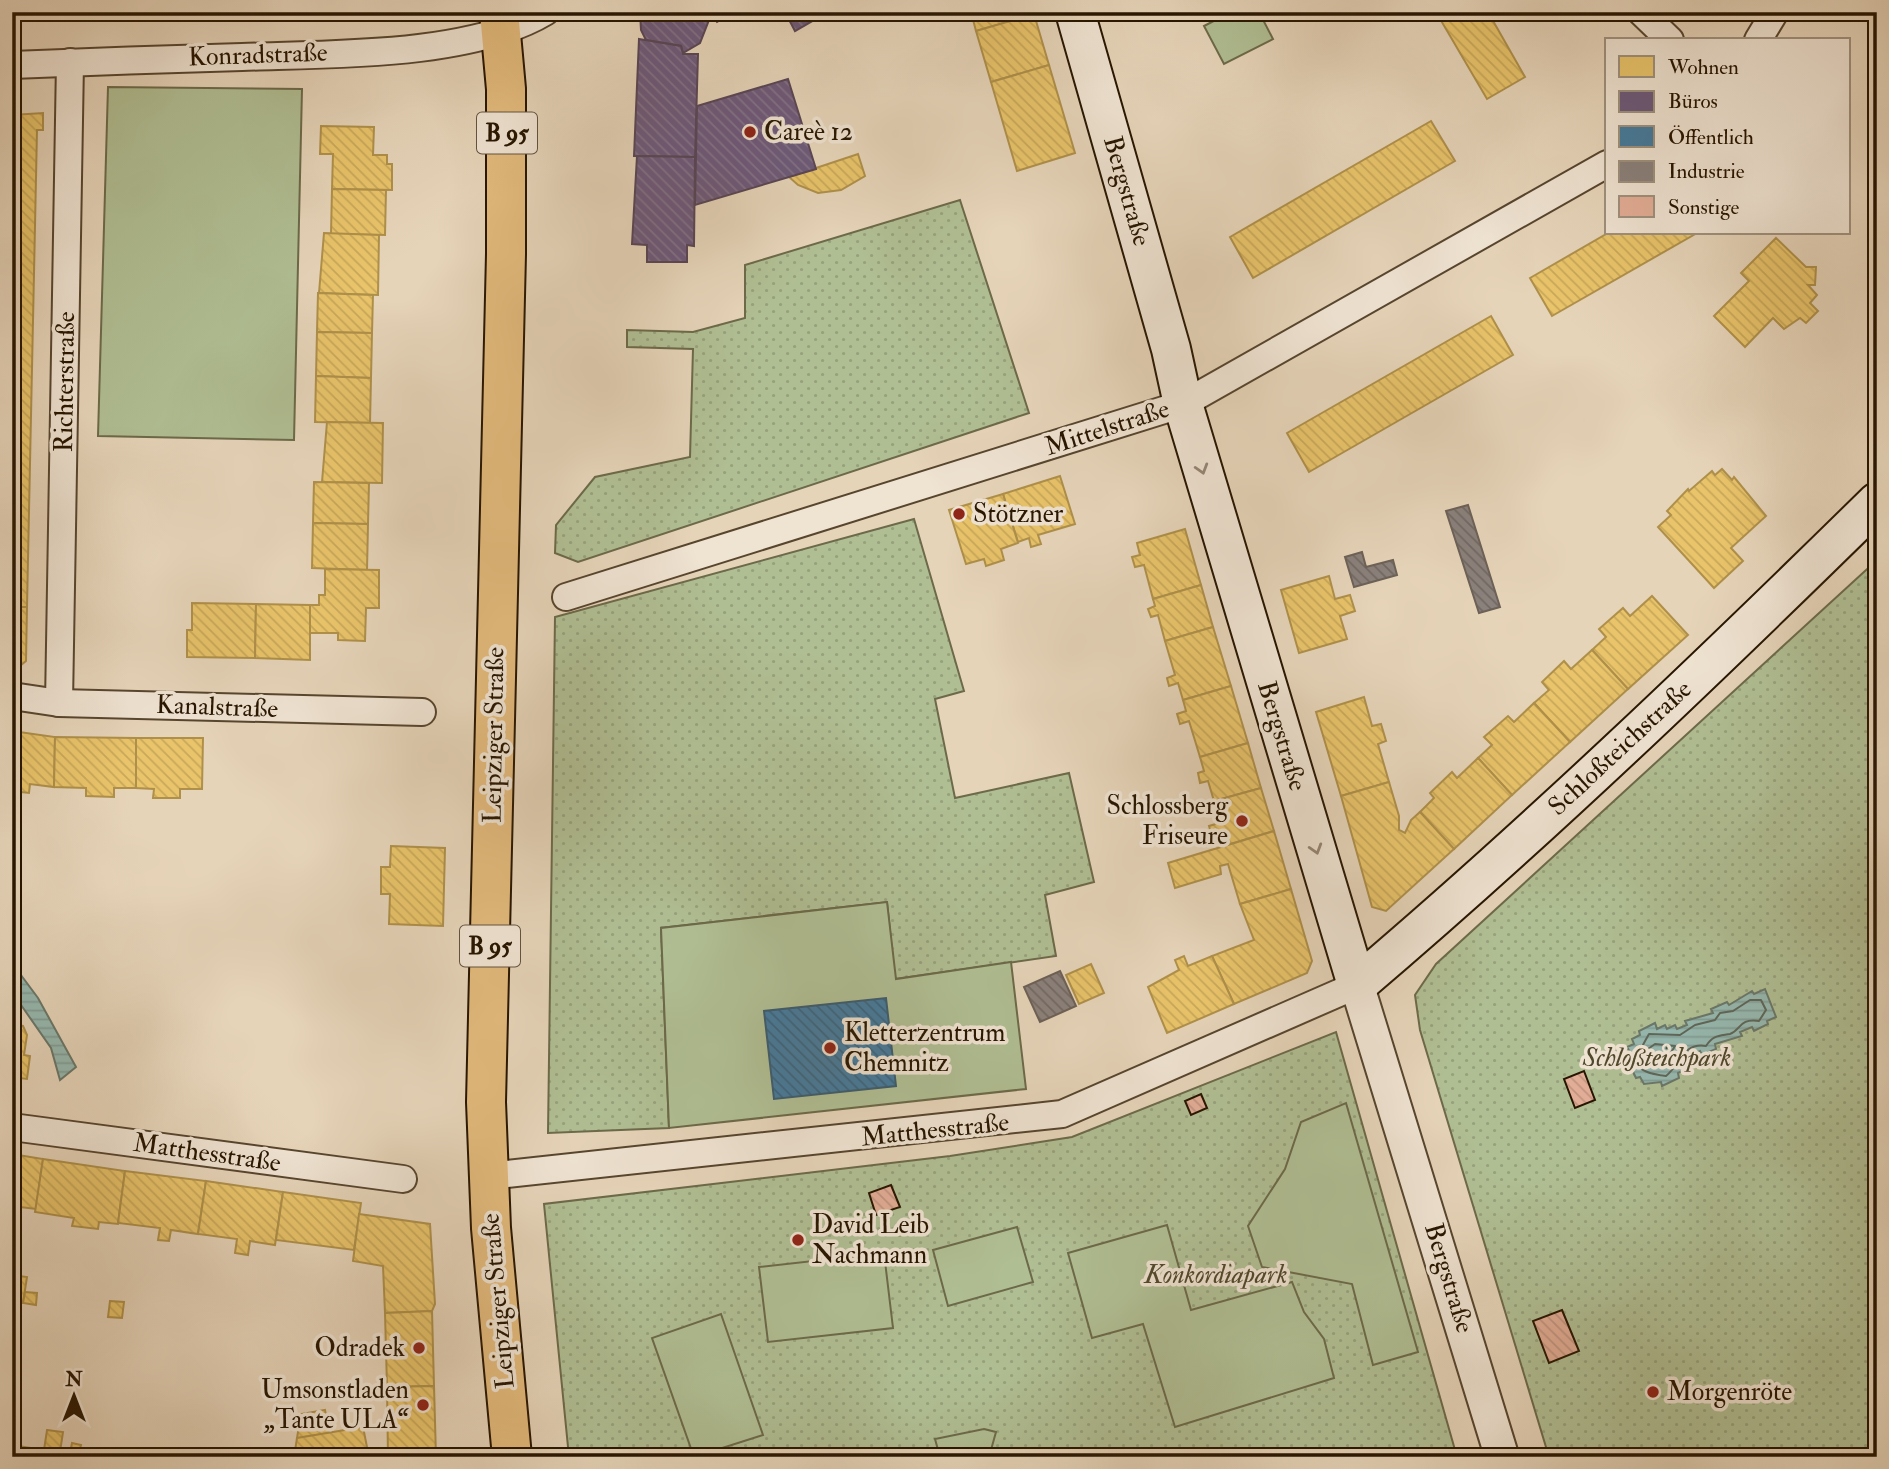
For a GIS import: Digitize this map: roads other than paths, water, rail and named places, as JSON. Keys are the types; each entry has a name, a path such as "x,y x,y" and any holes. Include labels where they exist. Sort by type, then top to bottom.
{"main road":[{"name":"Bergstraße","path":"1074,12 1171,349 1183,404 1357,985"},
{"name":"Leipziger Straße","path":"500,22 506,89 506,254 486,1047 488,1176 512,1457"},
{"name":"Schloßteichstraße","path":"1357,985 1481,878 1765,612 1877,502"}],"street":[{"name":"Konradstraße","path":"12,65 297,55 425,47 500,22 545,12"},
{"path":"1641,12 1668,38"},
{"path":"1759,38 1775,12"},
{"name":"Richterstraße","path":"59,703 70,62"},
{"name":"Mittelstraße","path":"566,597 1183,404 1605,165"},
{"name":"Kanalstraße","path":"12,696 59,703 422,712"},
{"name":"Matthesstraße","path":"488,1176 998,1124 1062,1114 1357,985"},
{"name":"Bergstraße","path":"1357,985 1502,1457"},
{"name":"Matthesstraße","path":"12,1127 403,1179"}],"water":[{"path":"12,963 38,998 76,1067 60,1080 51,1048 12,992"},
{"path":"1765,989 1776,1017 1767,1021 1768,1024 1754,1031 1752,1027 1740,1032 1742,1036 1715,1044 1716,1049 1702,1055 1700,1051 1689,1056 1691,1061 1684,1064 1686,1069 1678,1073 1679,1078 1662,1086 1661,1082 1644,1084 1640,1077 1636,1078 1626,1057 1631,1054 1627,1047 1634,1044 1632,1039 1640,1035 1639,1031 1655,1023 1657,1029 1665,1025 1667,1029 1675,1025 1677,1029 1687,1025 1685,1021 1713,1013 1711,1009 1727,1002 1729,1005 1752,991 1754,994"}],"place":[{"name":"Careè 12","path":"750,132"},
{"name":"Stötzner","path":"959,514"},
{"name":"Schlossberg Friseure","path":"1242,821"},
{"name":"Kletterzentrum Chemnitz","path":"830,1048"},
{"name":"David Leib Nachmann","path":"798,1240"},
{"name":"Odradek","path":"419,1348"},
{"name":"Morgenröte","path":"1653,1392"},
{"name":"Umsonstladen „Tante ULA“","path":"423,1405"}],"park label":[{"name":"Schloßteichpark","path":"1657,1058"},
{"name":"Konkordiapark","path":"1216,1275"}]}
